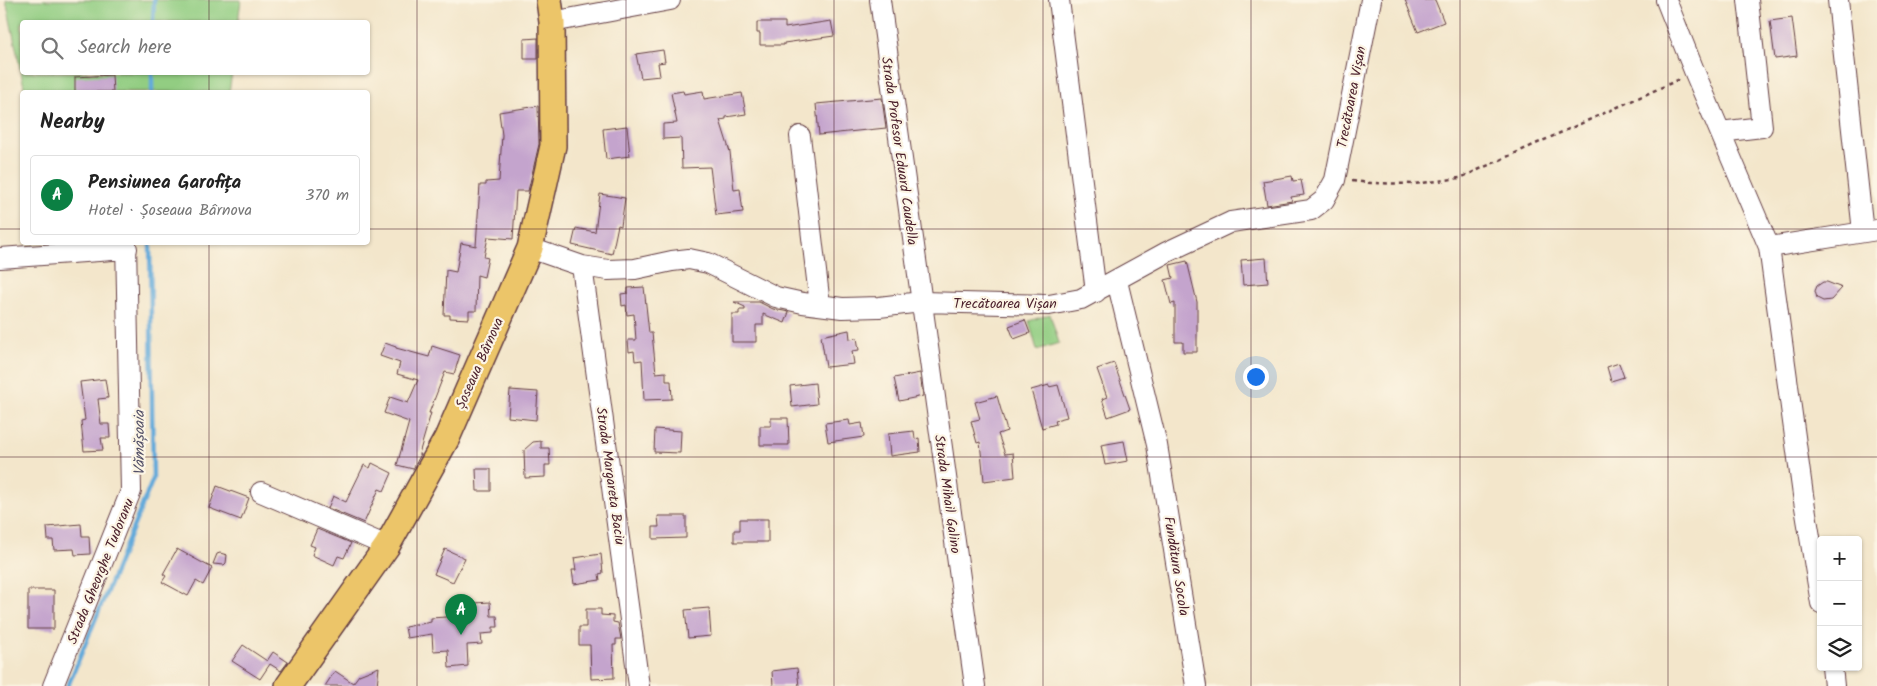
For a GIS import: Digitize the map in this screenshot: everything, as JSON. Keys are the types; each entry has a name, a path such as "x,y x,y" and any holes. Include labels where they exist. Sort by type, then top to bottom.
{"main road":[{"name":"Șoseaua Bârnova","path":"288,686 387,546 446,438 530,248 553,146 550,11"}],"street":[{"path":"550,11 670,0"},
{"name":"Strada Profesor Eduard Caudella","path":"880,0 921,302"},
{"path":"1059,0 1096,292"},
{"name":"Trecătoarea Vișan","path":"530,248 582,266 608,270 689,259 708,263 776,297 842,308 879,307 921,302 1049,305 1080,299 1117,281 1167,252 1231,222 1311,210 1324,200 1335,180 1371,0"},
{"path":"1666,0 1769,247 1803,495 1817,581"},
{"path":"1720,132 1762,127 1748,0"},
{"path":"1769,247 1870,231 1838,0"},
{"path":"800,136 820,305"},
{"path":"0,258 126,246"},
{"name":"Strada Gheorghe Tudoranu","path":"53,686 131,491 126,246"},
{"name":"Strada Margareta Baciu","path":"582,266 639,686"},
{"name":"Fundătura Socola","path":"1117,281 1157,445 1196,686"},
{"name":"Strada Mihail Galino","path":"921,302 975,686"},
{"path":"261,492 387,546"},
{"path":"1832,671 1834,686"}],"path":[{"path":"1335,180 1371,184 1415,184 1460,178 1695,72"}],"green space":[{"path":"6,0 241,0 238,20 20,20 20,68"},
{"path":"21,75 232,75 229,90 25,90"},
{"path":"1050,314 1059,343 1037,350 1029,321"}],"building":[{"path":"1405,0 1435,0 1444,22 1418,32"},
{"path":"1792,18 1797,56 1775,59 1770,21"},
{"path":"831,21 834,36 784,43 784,45 760,45 760,33 757,33 757,22 785,22 785,28"},
{"path":"538,38 538,59 524,59 524,39"},
{"path":"663,50 665,62 658,63 660,76 641,78 636,54"},
{"path":"112,75 113,90 75,90 75,77"},
{"path":"683,91 684,94 703,91 704,99 742,93 746,114 726,117 726,119 720,120 730,152 734,190 740,189 743,212 716,215 710,167 682,168 681,138 663,139 663,124 677,123 671,93"},
{"path":"882,98 886,128 819,135 816,104"},
{"path":"538,106 539,144 528,191 516,191 513,239 488,237 484,257 488,258 484,277 477,275 476,311 469,311 469,319 450,318 450,315 444,315 446,270 456,272 461,243 476,246 480,185 486,185 486,182 499,181 502,135 499,112"},
{"path":"627,126 630,156 606,159 603,129"},
{"path":"1292,176 1293,181 1301,180 1304,195 1291,197 1292,201 1267,205 1263,181"},
{"path":"600,194 625,198 621,226 618,225 612,254 572,245 576,228 595,232"},
{"path":"1266,258 1268,283 1243,285 1241,260"},
{"path":"1187,261 1197,302 1197,352 1183,352 1183,342 1175,342 1175,303 1171,304 1165,280 1173,278 1170,265"},
{"path":"1823,282 1842,288 1831,300 1823,301 1817,298 1815,291 1817,286"},
{"path":"644,287 649,333 652,333 656,373 666,372 666,381 671,381 672,399 644,400 642,360 635,361 634,351 629,352 628,340 636,340 634,314 627,315 626,305 622,306 621,294 628,293 628,288"},
{"path":"734,302 759,302 773,309 789,312 785,323 763,314 763,325 756,325 756,342 732,342 732,314 739,314 739,310 745,310 745,307"},
{"path":"1025,320 1030,333 1014,339 1009,326"},
{"path":"849,330 850,339 857,338 859,350 852,351 854,364 826,367 821,336"},
{"path":"385,343 429,357 432,346 460,355 454,374 445,372 429,413 431,413 419,454 421,454 413,469 397,465 409,422 384,413 390,397 408,403 418,380 397,374 400,363 380,356"},
{"path":"1114,363 1130,409 1108,417 1102,399 1107,397 1097,369"},
{"path":"1619,363 1624,377 1611,381 1607,367"},
{"path":"920,373 923,396 899,401 894,378"},
{"path":"105,379 108,398 98,399 101,424 109,424 110,438 101,438 103,450 84,451 81,421 85,420 80,382"},
{"path":"815,383 817,404 792,407 790,386"},
{"path":"1049,385 1049,387 1058,385 1067,417 1055,420 1056,424 1042,428 1031,390"},
{"path":"510,390 538,392 536,420 508,417"},
{"path":"997,396 1007,431 998,434 1005,454 1013,453 1015,477 984,481 980,442 977,443 971,421 980,419 975,402"},
{"path":"771,418 788,418 789,445 760,445 760,426 771,426"},
{"path":"849,420 850,425 862,423 864,437 828,442 825,423"},
{"path":"655,429 681,431 680,453 654,452"},
{"path":"914,431 915,439 919,438 920,452 890,456 888,434"},
{"path":"541,441 541,448 549,448 550,465 545,465 545,477 525,478 524,450 533,442"},
{"path":"1124,441 1128,461 1105,465 1101,445"},
{"path":"372,463 392,473 384,491 379,489 364,523 328,508 333,496 346,502 364,465 370,468"},
{"path":"476,469 491,469 491,491 477,491"},
{"path":"217,486 249,498 241,520 209,508"},
{"path":"658,516 686,516 686,538 653,539 653,527 659,527"},
{"path":"740,519 768,519 768,542 734,542 734,530 740,530"},
{"path":"81,524 82,536 89,536 90,554 75,555 74,549 54,550 53,540 48,540 47,527"},
{"path":"317,529 351,543 344,558 338,556 334,565 312,555 315,547 310,545"},
{"path":"177,549 212,568 203,585 196,581 188,596 162,582 166,576 163,574"},
{"path":"445,549 465,558 453,582 434,574"},
{"path":"217,554 227,555 226,563 224,565 213,564"},
{"path":"601,554 603,573 599,574 600,580 574,584 572,570 576,570 574,558"},
{"path":"28,590 54,590 54,629 28,629"},
{"path":"490,602 491,616 497,616 498,627 493,627 493,633 481,634 482,644 467,645 468,666 449,668 448,650 433,651 432,634 407,638 405,627 431,622 431,618 460,616 460,604"},
{"path":"709,608 711,636 688,638 685,610"},
{"path":"586,609 601,609 601,615 613,616 613,622 618,623 621,639 616,639 616,645 613,645 614,678 591,679 590,645 579,645 579,627 586,627"},
{"path":"243,645 267,661 273,652 288,662 281,671 270,664 260,679 232,661"},
{"path":"379,667 377,686 325,686 335,671 353,683 359,675"},
{"path":"797,668 799,686 773,686 772,671"}],"waterway":[{"name":"Vămășoaia","path":"153,20 154,0"},
{"name":"Vămășoaia","path":"152,75 152,90"},
{"name":"Vămășoaia","path":"68,686 153,479 150,245"}],"place":[{"name":"Pensiunea Garofița","path":"461,635"}]}
